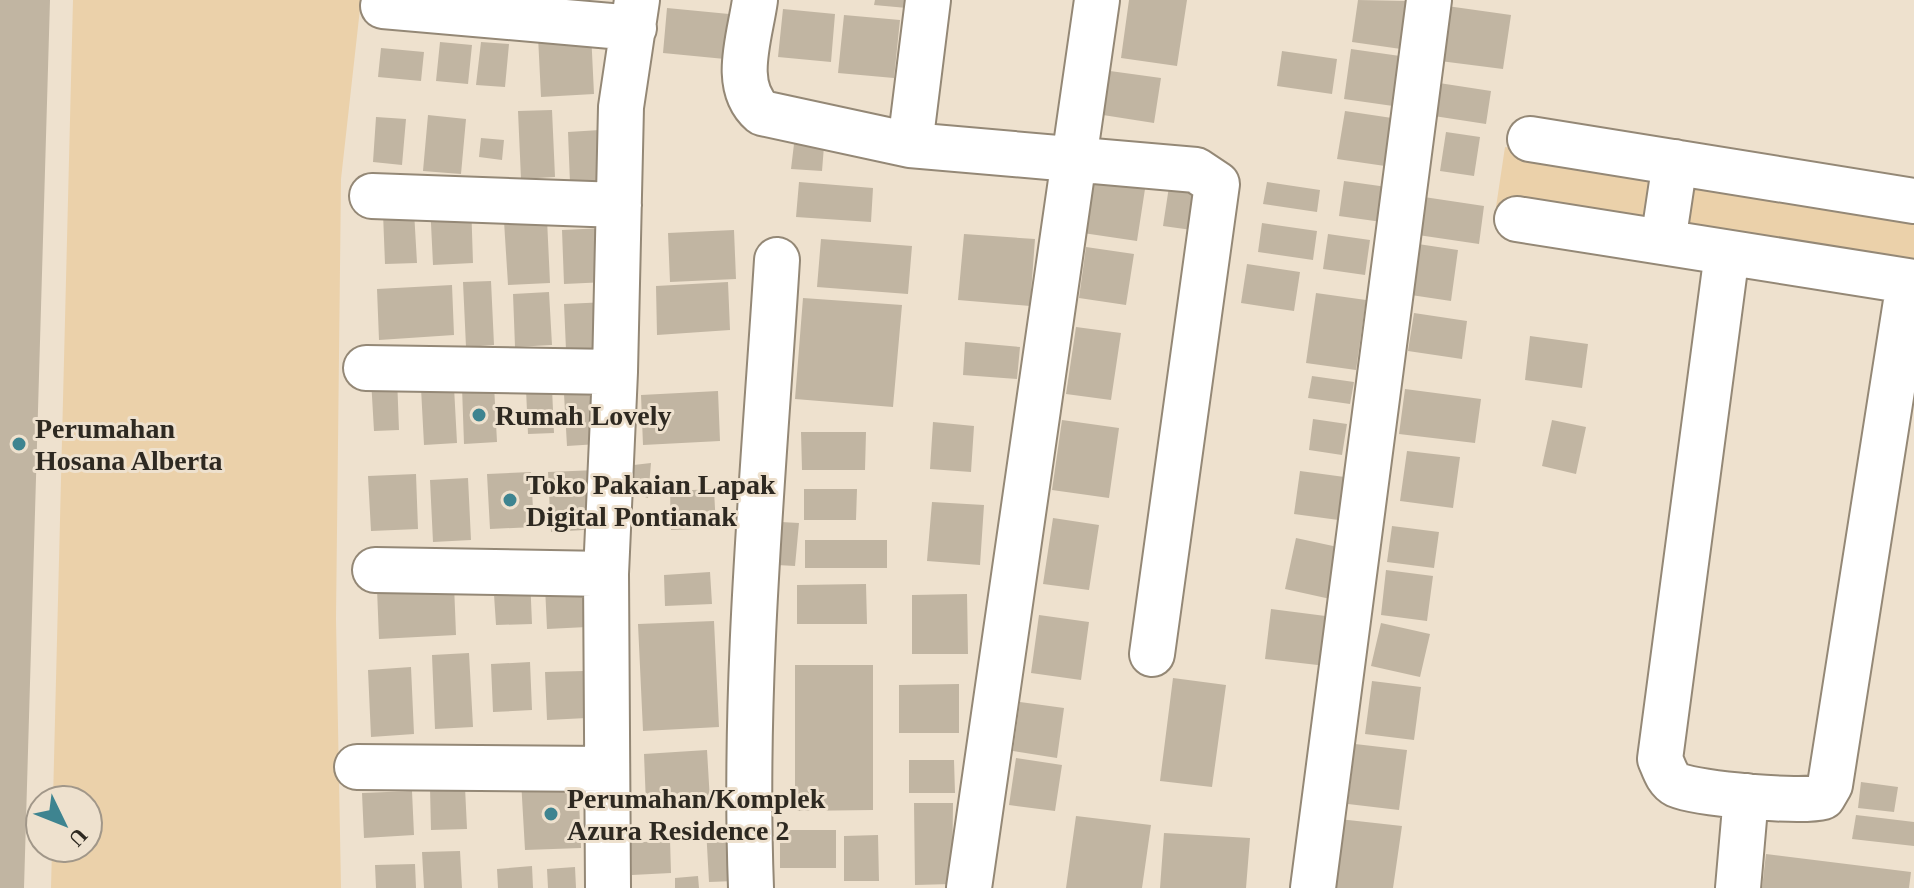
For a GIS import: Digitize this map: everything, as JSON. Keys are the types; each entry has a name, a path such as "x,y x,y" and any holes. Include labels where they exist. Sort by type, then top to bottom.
{"street":[{"path":"755,0 743,87 750,102 762,113 910,145 1196,170 1217,184 1152,654"},
{"path":"910,145 928,0"},
{"path":"969,888 1097,0"},
{"path":"1313,888 1429,0"},
{"path":"383,6 636,14 621,107 615,372 606,574 609,663 606,769 608,888"},
{"path":"1530,139 1914,201"},
{"path":"1663,242 1675,162"},
{"path":"372,196 619,205"},
{"path":"1517,219 1912,282 1830,785 1823,797 1808,801 1746,796 1677,785 1667,775 1660,759 1727,253"},
{"path":"751,888 748,806 756,584 777,260"},
{"path":"366,368 615,372"},
{"path":"375,570 606,574"},
{"path":"357,767 606,769"},
{"path":"1738,888 1746,796"}],"shaded area":[{"path":"73,0 361,0 341,179 336,619 341,888 51,888 52,864 104,864 104,784 53,784"},
{"path":"1505,147 1914,207 1914,268 1496,207"}],"building":[{"name":"Perumahan Hosana Alberta","path":"0,0 50,0 27,784 24,784 24,888 0,888"},
{"path":"875,0 908,0 907,8 874,5"},
{"path":"1129,0 1187,0 1177,66 1121,58"},
{"path":"1358,0 1408,1 1401,49 1352,42"},
{"path":"1447,6 1511,15 1503,69 1440,61"},
{"path":"667,8 729,14 725,59 663,53"},
{"path":"783,9 835,14 831,62 778,57"},
{"path":"844,15 900,20 894,78 838,73"},
{"path":"591,32 594,94 541,97 538,36"},
{"path":"440,42 472,45 468,84 436,81"},
{"path":"481,42 509,44 505,87 476,85"},
{"path":"381,48 424,52 421,81 378,77"},
{"path":"1351,49 1400,56 1393,106 1344,99"},
{"path":"1282,51 1337,59 1332,94 1277,86"},
{"path":"1110,71 1161,78 1154,123 1103,115"},
{"path":"1439,83 1491,91 1486,124 1434,116"},
{"path":"552,110 555,177 521,179 518,111"},
{"path":"1345,111 1392,118 1385,166 1337,159"},
{"path":"428,115 466,119 461,174 423,171"},
{"path":"376,117 406,119 402,165 373,162"},
{"path":"600,130 602,181 570,183 568,132"},
{"path":"1446,132 1480,137 1474,176 1440,171"},
{"path":"481,138 504,140 502,160 479,157"},
{"path":"794,144 824,146 822,171 791,169"},
{"path":"1092,169 1147,176 1137,241 1083,233"},
{"path":"1170,180 1206,185 1199,231 1163,226"},
{"path":"1344,181 1387,187 1382,222 1339,216"},
{"path":"799,182 873,188 871,222 796,217"},
{"path":"1267,182 1320,190 1317,212 1263,204"},
{"path":"1424,197 1484,206 1479,244 1418,235"},
{"path":"471,201 473,263 433,265 430,203"},
{"path":"414,211 417,263 385,264 383,213"},
{"path":"547,219 550,283 508,285 504,221"},
{"path":"1262,223 1317,231 1313,260 1258,252"},
{"path":"604,228 607,282 564,284 562,230"},
{"path":"734,230 736,279 670,282 668,233"},
{"path":"964,234 1035,239 1030,306 958,300"},
{"path":"1328,234 1370,240 1365,275 1323,269"},
{"path":"821,239 912,246 908,294 817,287"},
{"path":"1418,244 1458,250 1451,301 1411,295"},
{"path":"1086,247 1134,254 1126,305 1079,298"},
{"path":"1247,264 1300,272 1294,311 1241,303"},
{"path":"491,281 494,345 466,347 463,282"},
{"path":"728,282 730,330 657,335 656,286"},
{"path":"452,285 454,335 379,340 377,289"},
{"path":"549,292 552,345 515,347 513,294"},
{"path":"1316,293 1366,300 1356,370 1306,363"},
{"path":"803,298 902,305 893,407 795,399"},
{"path":"608,302 610,348 566,350 564,304"},
{"path":"1414,313 1467,321 1462,359 1408,351"},
{"path":"1076,327 1121,333 1111,400 1066,394"},
{"path":"1530,336 1588,344 1582,388 1525,380"},
{"path":"965,342 1020,347 1017,379 963,375"},
{"path":"1312,376 1354,382 1350,404 1308,398"},
{"path":"397,377 399,430 374,431 371,379"},
{"name":"Rumah Lovely","path":"494,385 497,442 464,444 462,387"},
{"path":"454,387 457,443 424,445 421,388"},
{"path":"552,388 554,433 528,434 526,389"},
{"path":"1405,389 1481,399 1475,443 1399,434"},
{"path":"718,391 720,441 643,445 641,395"},
{"path":"596,392 598,444 567,446 564,394"},
{"path":"1313,419 1347,424 1342,455 1309,450"},
{"path":"1062,420 1119,428 1109,498 1052,490"},
{"path":"1552,420 1586,427 1576,474 1542,466"},
{"path":"933,422 974,426 971,472 930,469"},
{"path":"801,432 866,432 865,470 802,470"},
{"path":"1407,451 1460,457 1453,508 1400,501"},
{"path":"651,463 648,498 632,493 625,466"},
{"path":"597,470 600,529 551,532 548,472"},
{"path":"1300,471 1352,478 1346,521 1294,514"},
{"name":"Toko Pakaian Lapak Digital Pontianak","path":"531,472 534,527 490,529 487,474"},
{"path":"416,474 418,529 371,531 368,476"},
{"path":"468,478 471,540 433,542 430,480"},
{"path":"714,489 716,528 671,530 670,491"},
{"path":"804,489 857,489 856,520 804,520"},
{"path":"932,502 984,505 980,565 927,561"},
{"path":"1053,518 1099,525 1089,590 1043,584"},
{"path":"781,522 799,523 795,566 777,565"},
{"path":"1392,526 1439,532 1434,568 1387,562"},
{"path":"1296,538 1347,549 1335,600 1285,589"},
{"path":"805,540 887,540 887,568 805,568"},
{"path":"1386,570 1433,576 1427,621 1381,615"},
{"path":"710,572 712,604 665,606 664,575"},
{"path":"530,577 532,624 496,625 493,579"},
{"path":"454,584 456,635 379,639 377,589"},
{"path":"585,584 587,627 547,629 545,586"},
{"path":"866,584 867,624 797,624 797,585"},
{"path":"967,594 968,654 912,654 912,595"},
{"path":"1271,609 1341,618 1335,667 1265,659"},
{"path":"1039,615 1089,622 1081,680 1031,673"},
{"path":"714,621 719,727 643,731 638,624"},
{"path":"1381,623 1430,634 1420,677 1371,666"},
{"path":"469,653 473,727 435,729 432,655"},
{"path":"530,662 532,710 493,712 491,664"},
{"path":"795,665 873,665 873,810 795,811"},
{"path":"411,667 414,734 371,737 368,670"},
{"path":"584,671 587,718 547,720 545,672"},
{"path":"1173,678 1226,685 1212,787 1160,781"},
{"path":"1372,681 1421,687 1414,740 1365,734"},
{"path":"959,684 959,733 899,733 899,685"},
{"path":"1020,702 1064,708 1057,758 1013,751"},
{"path":"1355,744 1407,750 1399,810 1348,804"},
{"path":"707,750 710,801 646,804 644,754"},
{"path":"1016,758 1062,765 1055,811 1009,805"},
{"path":"909,760 954,760 955,793 909,793"},
{"name":"Perumahan/Komplek Azura Residence 2","path":"578,777 581,848 525,850 521,780"},
{"path":"1861,782 1898,787 1894,812 1858,808"},
{"path":"465,787 467,829 431,830 430,788"},
{"path":"412,791 414,835 364,838 362,793"},
{"path":"914,803 953,803 952,884 915,885"},
{"path":"1856,815 1914,822 1914,846 1852,839"},
{"path":"1076,816 1151,825 1142,888 1066,888"},
{"path":"1339,819 1402,826 1393,888 1330,888"},
{"path":"733,827 735,881 709,882 706,828"},
{"path":"780,830 836,830 836,868 780,868"},
{"path":"1164,833 1250,838 1246,888 1160,888"},
{"path":"878,835 879,881 844,881 844,836"},
{"path":"670,840 671,873 632,875 631,843"},
{"path":"460,851 462,888 424,888 422,852"},
{"path":"1766,854 1911,872 1909,888 1762,888"},
{"path":"415,864 416,888 376,888 375,865"},
{"path":"532,866 533,888 498,888 497,869"},
{"path":"575,867 576,888 548,888 547,869"},
{"path":"698,876 699,888 675,888 675,878"}],"place":[{"name":"Rumah Lovely","path":"479,415"},
{"name":"Perumahan Hosana Alberta","path":"19,444"},
{"name":"Toko Pakaian Lapak Digital Pontianak","path":"510,500"},
{"name":"Perumahan/Komplek Azura Residence 2","path":"551,814"}]}
